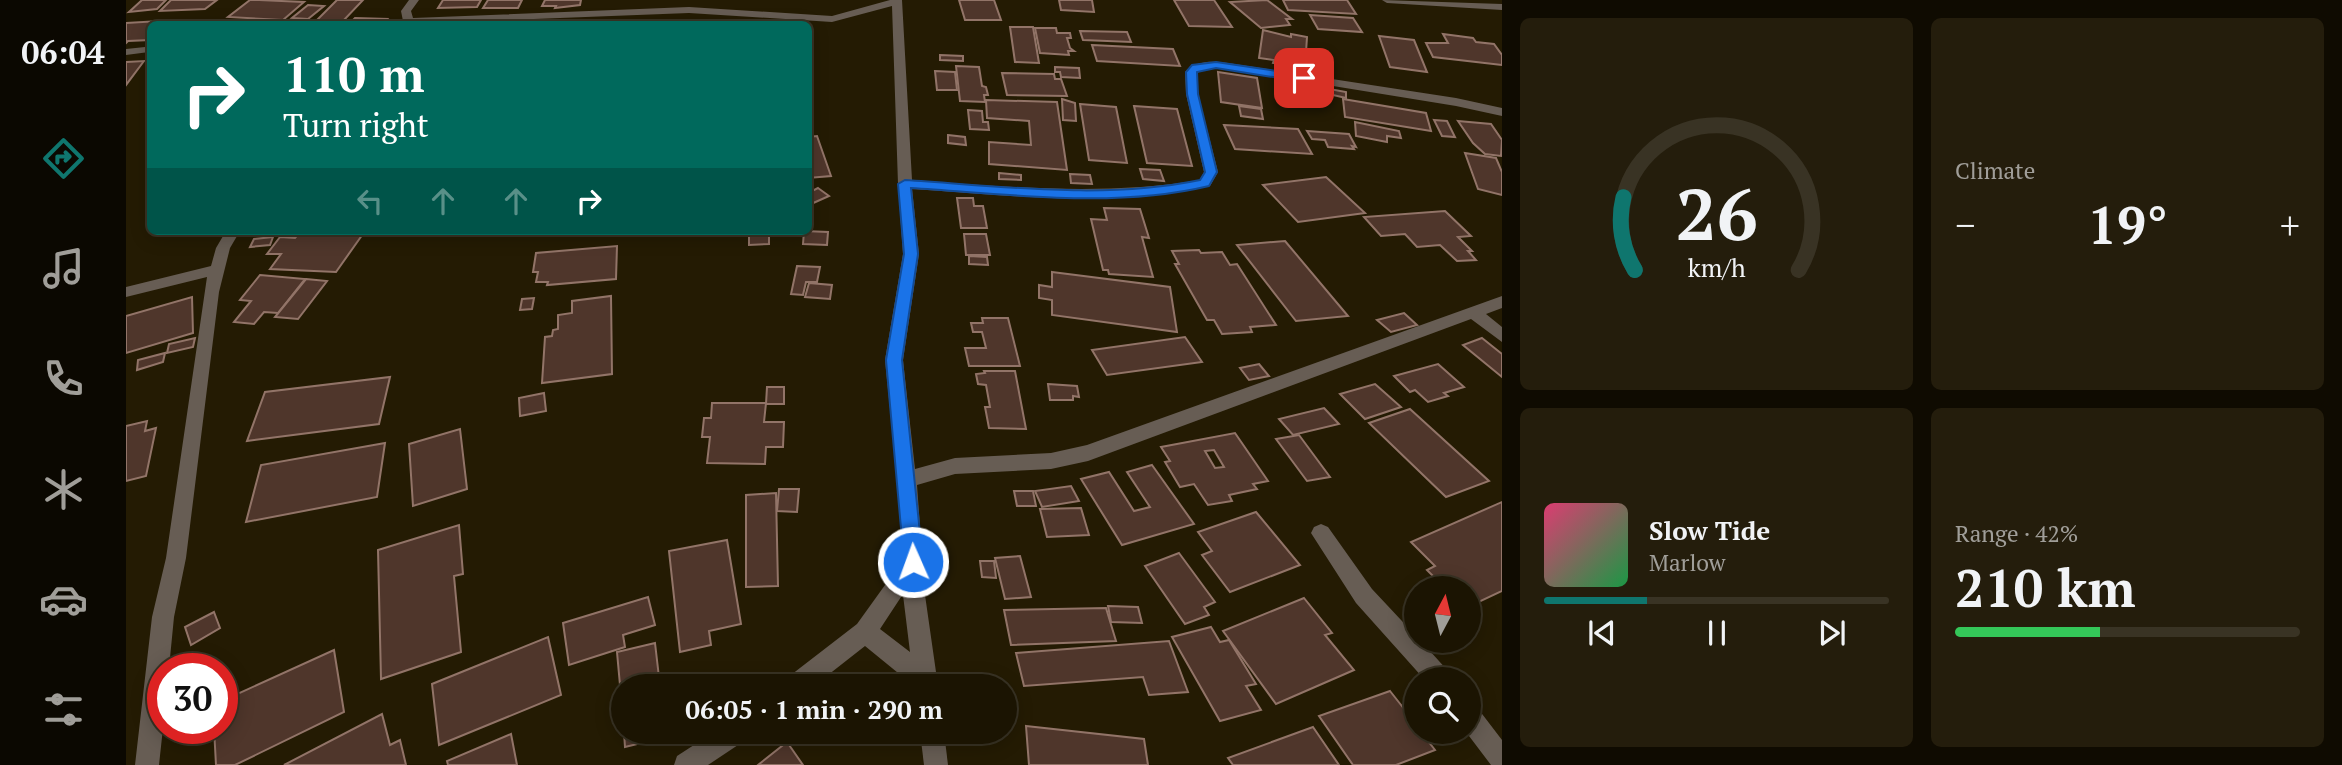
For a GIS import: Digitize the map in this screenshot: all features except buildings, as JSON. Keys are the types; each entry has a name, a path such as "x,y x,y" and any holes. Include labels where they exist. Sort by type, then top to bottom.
{"street":[{"path":"414,0 406,11 408,21 693,10 794,19 831,19 856,16 868,8 897,1 905,184 911,254 894,360 924,674"},
{"path":"1387,0 1502,7"},
{"path":"126,52 145,50"},
{"path":"905,184 1081,194 1161,192 1205,183 1211,172 1192,94 1191,72 1204,65 1227,66 1443,100 1502,112"},
{"path":"147,765 163,617 176,558 211,292 223,248 231,235"},
{"path":"126,292 218,270"},
{"path":"906,480 955,466 1051,461 1088,453 1502,302"},
{"path":"1474,313 1502,336"},
{"path":"1321,533 1364,596 1429,667"},
{"path":"810,674 865,632 913,562"},
{"path":"865,632 915,674"},
{"path":"1481,732 1502,760"},
{"path":"686,765 717,744"},
{"path":"933,744 936,765"}],"route":[{"path":"913,562 912,526 894,360 911,254 905,184 1081,194 1161,192 1205,183 1211,172 1192,94 1191,72 1196,67 1216,65 1304,78"}]}
